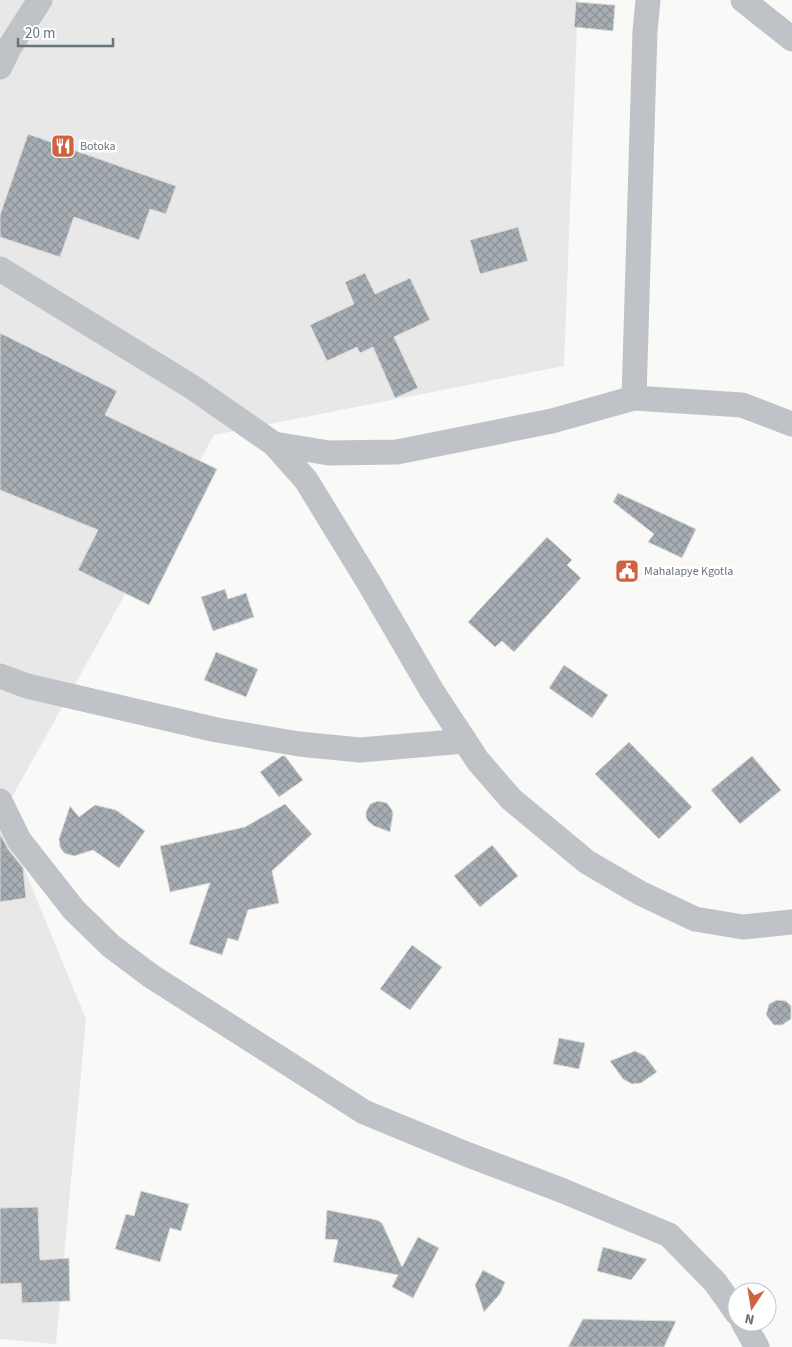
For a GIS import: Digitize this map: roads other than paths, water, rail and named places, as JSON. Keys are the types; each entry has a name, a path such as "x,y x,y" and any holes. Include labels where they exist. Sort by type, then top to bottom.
{"street":[{"path":"0,67 9,48 40,0"},
{"path":"634,398 644,41 648,0"},
{"path":"743,0 792,39"},
{"path":"0,269 192,387 274,444 306,480 432,691 478,761 511,799 587,862 640,893 695,919 743,927 792,922"},
{"path":"274,444 329,453 397,452 552,421 634,398 742,405 792,424"},
{"path":"0,676 28,686 208,728 299,744 360,750 465,741"},
{"path":"0,801 19,840 74,910 111,946 151,976 364,1112 669,1235 715,1282 727,1299"},
{"path":"749,1332 757,1347"}],"place":[{"name":"Botoka","path":"63,146"},
{"name":"Mahalapye Kgotla","path":"627,571"}]}
